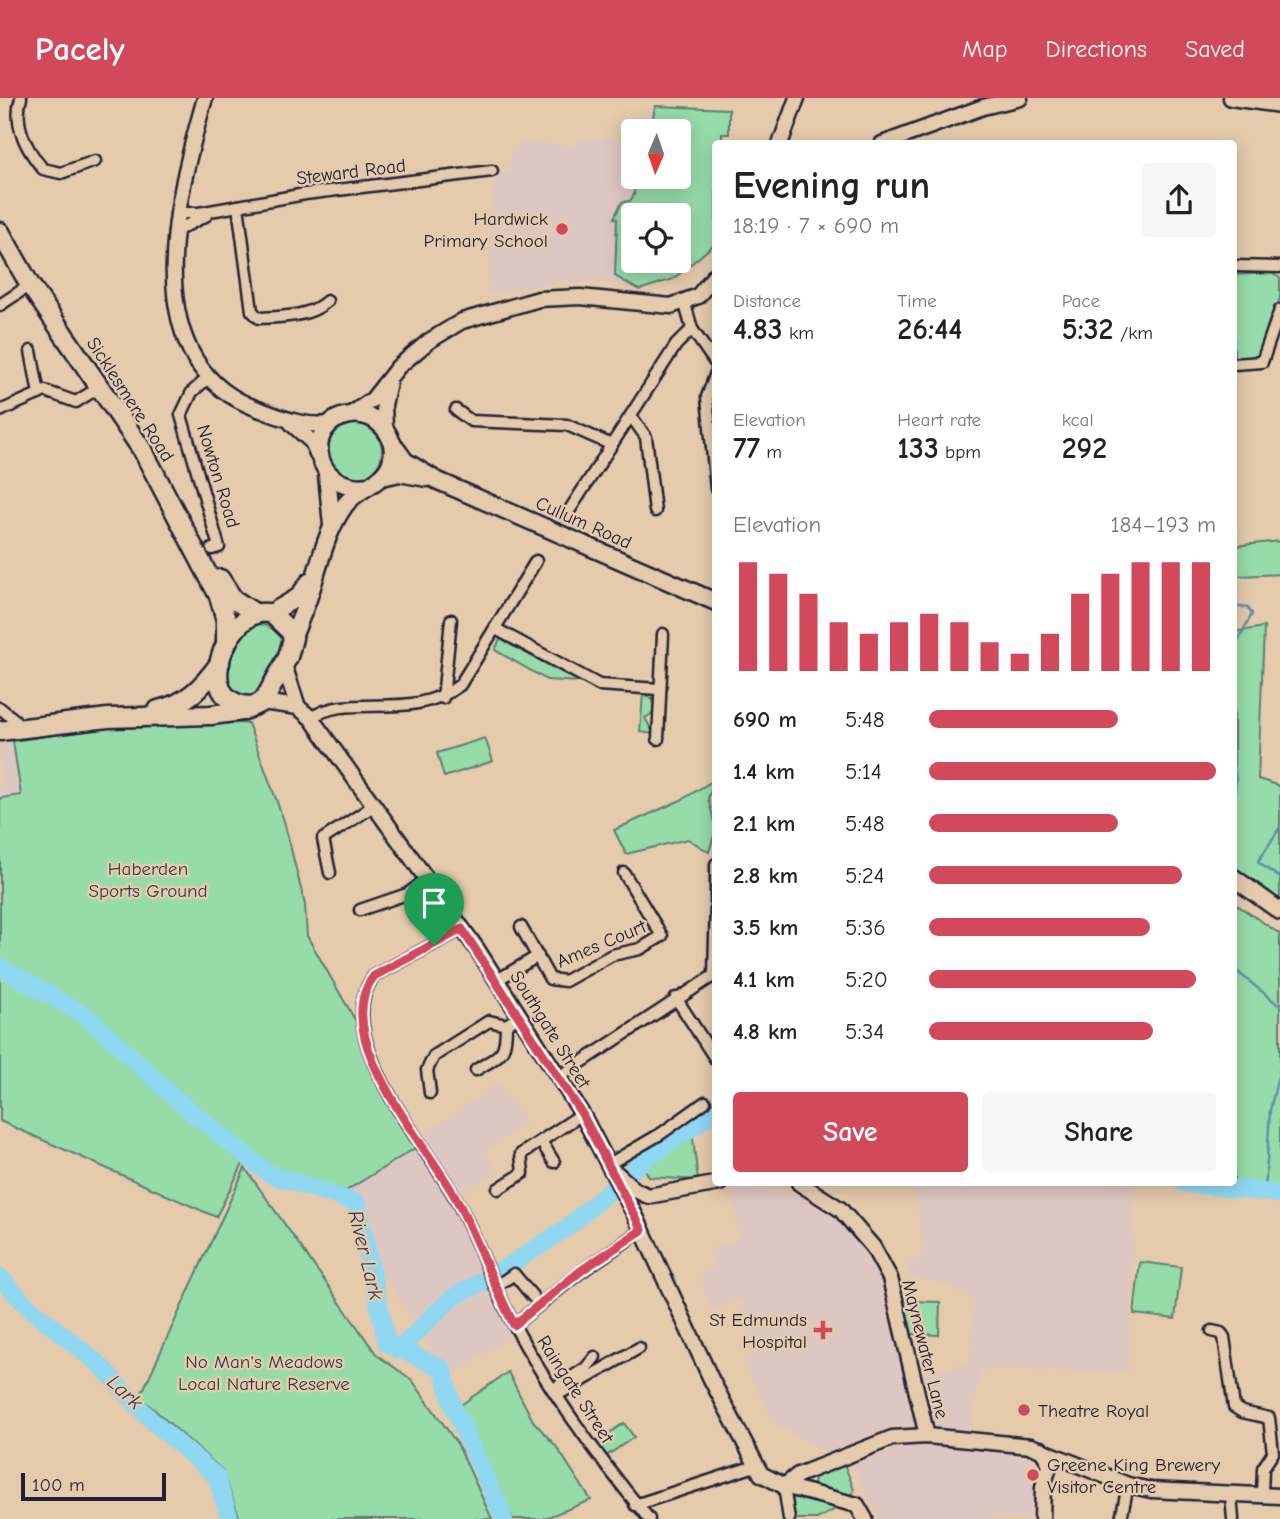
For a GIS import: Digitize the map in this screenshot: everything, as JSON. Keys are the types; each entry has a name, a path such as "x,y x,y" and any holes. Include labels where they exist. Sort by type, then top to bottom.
{"highway":[{"name":"Sicklesmere Road","path":"0,232 30,285 143,452 191,540 224,611 223,654"},
{"name":"Sicklesmere Road","path":"191,540 233,599 264,613"},
{"path":"0,731 134,716 225,714 258,704 284,665 293,638 285,623 264,613 244,622 196,692 181,703 134,716"},
{"path":"223,654 218,676 221,692 232,703 258,704"},
{"path":"7,721 77,715 108,718"}],"main road":[{"path":"293,638 332,527 347,502 375,482 391,461 388,435 364,415 351,414 330,424 319,446 319,458 327,475 332,527"},
{"name":"Cullum Road","path":"388,435 405,461 436,480 712,600"},
{"name":"Cullum Road","path":"375,482 400,473 436,480"},
{"path":"327,475 339,484 354,488 375,482"},
{"path":"264,613 298,597 314,578"},
{"path":"1237,880 1280,912"}],"street":[{"path":"21,98 19,127 25,144 43,169 61,173 82,160 95,161"},
{"path":"205,98 176,213 174,232 172,275 181,320 191,347 209,377 245,404 307,426 330,424"},
{"path":"781,140 797,98"},
{"path":"893,140 983,107 1020,98"},
{"path":"1231,98 1280,105"},
{"name":"Steward Road","path":"176,213 214,211 305,194 492,171"},
{"path":"238,206 252,311 258,318 316,312 327,301"},
{"name":"Steward Road","path":"174,232 214,211"},
{"path":"1237,266 1280,267"},
{"path":"351,414 372,400 398,367 429,341 462,321 539,299 619,300 648,306 685,304 698,296 712,279"},
{"path":"0,305 30,285"},
{"path":"685,304 692,329 712,357"},
{"path":"1237,364 1266,363 1280,310"},
{"path":"569,511 676,345 692,329"},
{"path":"31,351 39,394"},
{"name":"Nowton Road","path":"209,377 192,392 181,415 219,547 212,549"},
{"path":"388,435 384,405 389,381"},
{"path":"712,384 707,397 712,448"},
{"path":"0,411 45,391 76,401 98,388"},
{"path":"456,410 471,421 567,425 612,445"},
{"path":"631,416 646,437 655,511"},
{"path":"286,419 312,442 319,458"},
{"path":"311,718 328,709 419,705 443,698 460,685 536,561"},
{"path":"443,698 450,620"},
{"path":"496,629 599,685 658,689"},
{"path":"658,739 658,689 663,634"},
{"path":"258,704 298,707 284,665"},
{"name":"Southgate Street","path":"298,707 311,718 428,878 559,1077 616,1177 755,1466 764,1478 784,1486"},
{"path":"0,708 7,721"},
{"path":"330,873 323,839 375,805"},
{"name":"Ames Court","path":"521,927 550,979 561,982 612,955 640,948 662,936 624,873"},
{"path":"360,910 407,894 428,878"},
{"name":"Raingate Street","path":"462,929 381,970 368,983 363,1002 364,1033 376,1068 459,1203 494,1286 514,1325 635,1505 649,1519"},
{"name":"Ames Court","path":"497,980 538,956"},
{"path":"559,1077 712,976"},
{"path":"676,998 712,1045"},
{"path":"506,1025 520,1016"},
{"path":"430,1093 427,1070 434,1056 484,1023 495,1021 506,1025"},
{"path":"476,1070 505,1049 506,1025"},
{"path":"705,1102 662,1133 616,1177 648,1196 712,1184"},
{"path":"498,1189 523,1173 521,1154 582,1114"},
{"path":"541,1141 554,1162"},
{"name":"Maynewater Lane","path":"804,1186 840,1209 873,1247 890,1278 927,1436"},
{"path":"514,1325 639,1225 648,1196"},
{"path":"494,1286 514,1274 533,1297"},
{"path":"1212,1331 1221,1333 1224,1337 1234,1407 1242,1412 1269,1418 1272,1424 1273,1452 1263,1468 1262,1495"},
{"path":"557,1391 639,1348"},
{"path":"557,1391 586,1368 595,1357"},
{"path":"784,1486 798,1475 892,1438 927,1436 1031,1446 1128,1485 1151,1490 1280,1496"},
{"path":"1041,1450 1050,1463"},
{"path":"1050,1463 1057,1460 1072,1461"},
{"path":"1042,1519 1043,1487 1050,1463"},
{"path":"635,1505 706,1479 755,1466"},
{"path":"798,1475 802,1490"},
{"path":"1121,1519 1128,1485"},
{"path":"784,1486 857,1505 865,1519"},
{"path":"784,1486 789,1519"},
{"path":"1231,1495 1233,1519"}],"shaded area":[{"name":"Hardwick Primary School","path":"579,138 621,140 621,189 686,189 712,236 712,246 691,264 691,203 621,203 621,273 680,273 673,279 639,290 607,281 559,282 487,295 495,172 510,173 511,150 524,142 578,146"},
{"path":"13,741 21,795 0,798 0,742"},
{"path":"498,1084 526,1122 484,1152 498,1170 459,1194 421,1136"},
{"path":"418,1146 458,1215 484,1281 513,1335 448,1378 369,1250 361,1202 341,1194"},
{"path":"905,1186 1136,1186 1128,1372 980,1369 969,1435 941,1433 927,1409 919,1374 969,1364 974,1301 946,1284 910,1277 908,1263 923,1256 916,1195"},
{"name":"St Edmunds Hospital","path":"733,1188 805,1194 836,1214 869,1254 884,1282 916,1418 914,1427 894,1426 829,1453 774,1423 743,1362 759,1350 737,1309 745,1305 742,1299 711,1310 700,1274 715,1269 710,1249 738,1240"},
{"path":"930,1441 985,1447 1043,1463 1037,1519 879,1519 850,1460"}],"green space":[{"path":"655,106 729,109 729,134 722,134 722,140 712,140 712,246 691,264 691,203 622,203 630,201 634,189 691,189 691,119 653,119"},
{"path":"621,204 621,273 680,273 673,279 639,290 615,276 617,219 614,218"},
{"path":"1271,273 1280,278 1280,298 1260,355 1237,360 1237,275"},
{"path":"355,424 374,432 382,451 374,470 355,478 336,470 328,451 336,432"},
{"path":"1280,541 1280,574 1237,574 1237,546"},
{"path":"261,624 275,629 283,640 279,662 256,697 236,699 223,673 242,637 247,631"},
{"path":"1264,627 1258,779 1280,786 1280,906 1237,875 1237,632"},
{"path":"500,639 580,682 547,680 495,650"},
{"path":"643,694 655,701 654,712 645,718 654,734 640,732"},
{"name":"Haberden Sports Ground","path":"248,723 284,821 305,905 307,936 358,1025 375,1076 417,1147 341,1194 269,1170 184,1102 180,1106 244,1162 216,1217 0,1121 0,798 21,795 13,741 119,725"},
{"path":"485,738 493,761 444,777 437,753"},
{"path":"712,781 708,798 712,814 712,842 709,852 688,839 626,854 614,830 681,800"},
{"path":"1237,905 1280,934 1280,1188 1237,1184"},
{"path":"692,1130 698,1180 649,1177 642,1164"},
{"name":"No Man's Meadows Local Nature Reserve","path":"245,1168 377,1355 412,1380 458,1445 492,1519 240,1519 222,1470 140,1397"},
{"path":"1140,1262 1181,1267 1175,1319 1134,1314"},
{"path":"904,1301 940,1302 939,1335 910,1334"},
{"path":"508,1372 533,1421 556,1446 591,1500 543,1519 513,1519 455,1409"},
{"path":"624,1423 634,1437 602,1459 592,1445"},
{"path":"843,1461 854,1490 852,1496 813,1486 814,1474"},
{"path":"790,1496 843,1505 817,1519 792,1519"}],"waterway":[{"path":"1237,607 1247,607 1252,614 1237,642"},
{"path":"1280,827 1258,862 1280,878"},
{"name":"River Lark","path":"0,967 88,1017 182,1104 269,1174 357,1203 387,1343 443,1369 453,1406 504,1519"},
{"path":"1237,971 1280,1006"},
{"path":"1265,1193 1270,1110 1280,1068"},
{"path":"398,1350 451,1299 568,1227 643,1161 712,1114"},
{"path":"1209,1186 1280,1194"},
{"name":"Lark","path":"0,1277 25,1304 101,1366 152,1421 216,1476 230,1519"}],"place":[{"name":"Hardwick Primary School","path":"562,229"},
{"name":"St Edmunds Hospital","path":"823,1330"},
{"name":"Theatre Royal","path":"1024,1410"},
{"name":"Greene King Brewery Visitor Centre","path":"1033,1475"}],"route":[{"path":"462,929 477,949 582,1114 642,1230 582,1270 514,1325 459,1203 384,1084 364,1033 363,1002 368,983 381,970 434,945 462,929"}]}
